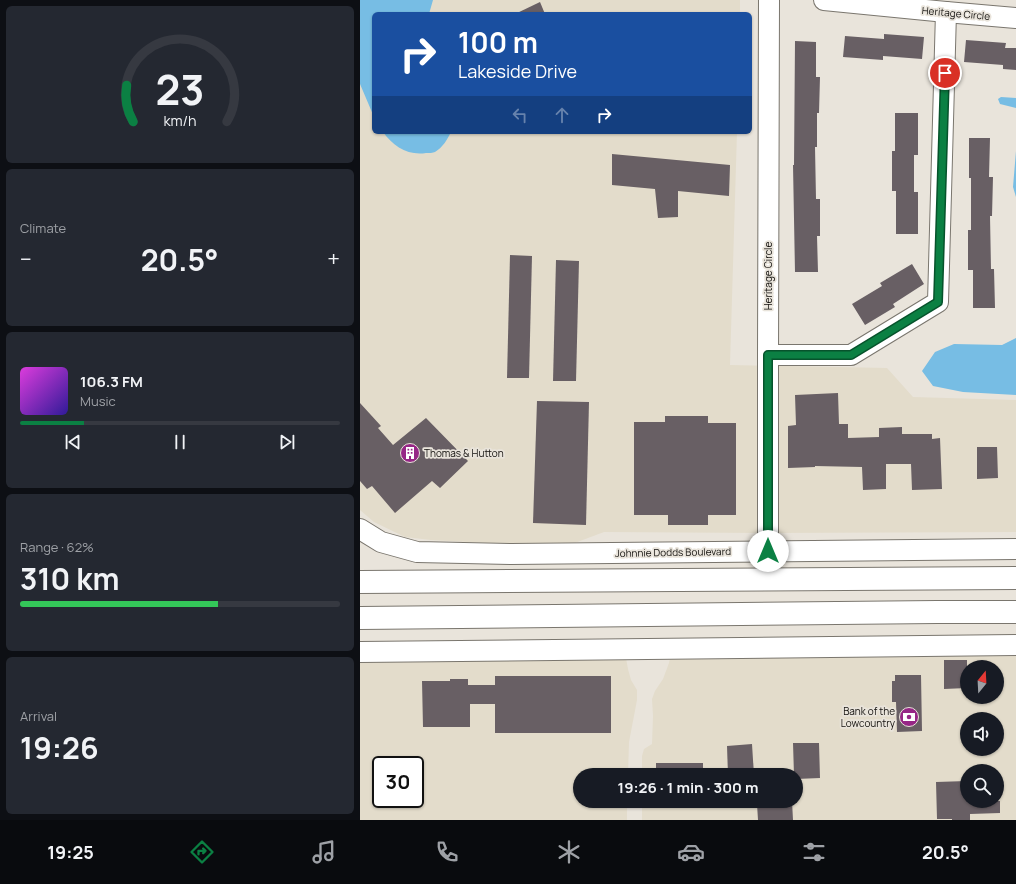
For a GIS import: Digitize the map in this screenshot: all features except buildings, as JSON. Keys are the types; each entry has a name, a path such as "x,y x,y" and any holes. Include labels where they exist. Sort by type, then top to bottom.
{"highway":[{"path":"360,582 1016,578"},
{"path":"360,618 1016,612"}],"street":[{"name":"Heritage Circle","path":"768,551 769,0"},
{"name":"Heritage Circle","path":"824,0 1016,18"},
{"path":"768,355 851,355 938,302 946,12"},
{"name":"Johnnie Dodds Boulevard","path":"360,529 381,542 417,552 511,554 1016,549"},
{"path":"360,652 1016,644"}],"shaded area":[{"path":"360,0 740,0 740,12 372,12 372,134 737,134 730,365 887,368 913,397 1016,400 1016,532 604,532 564,547 431,540 405,537 374,522 360,510"},
{"path":"671,652 1016,654 1016,820 642,820 642,808 803,808 803,768 642,768 642,756 644,749 652,744 652,699 655,691 663,679 669,663"},
{"path":"360,655 626,658 631,680 637,690 637,700 629,742 628,768 573,768 573,808 627,808 627,820 360,820"}],"water":[{"path":"360,0 433,0 430,12 372,12 372,112 360,84"},
{"path":"1001,97 1016,98 1016,108 1000,104 998,99"},
{"path":"385,134 450,134 440,148 435,152 419,154 396,146"},
{"path":"1016,151 1016,197 1013,187"},
{"path":"1016,338 1016,395 963,392 933,386 922,371 935,352 954,344 1002,345"}],"place":[{"name":"Thomas & Hutton","path":"410,453"},
{"name":"Bank of the Lowcountry","path":"909,717"}],"route":[{"path":"768,551 768,355 851,355 938,302 945,73"}]}
